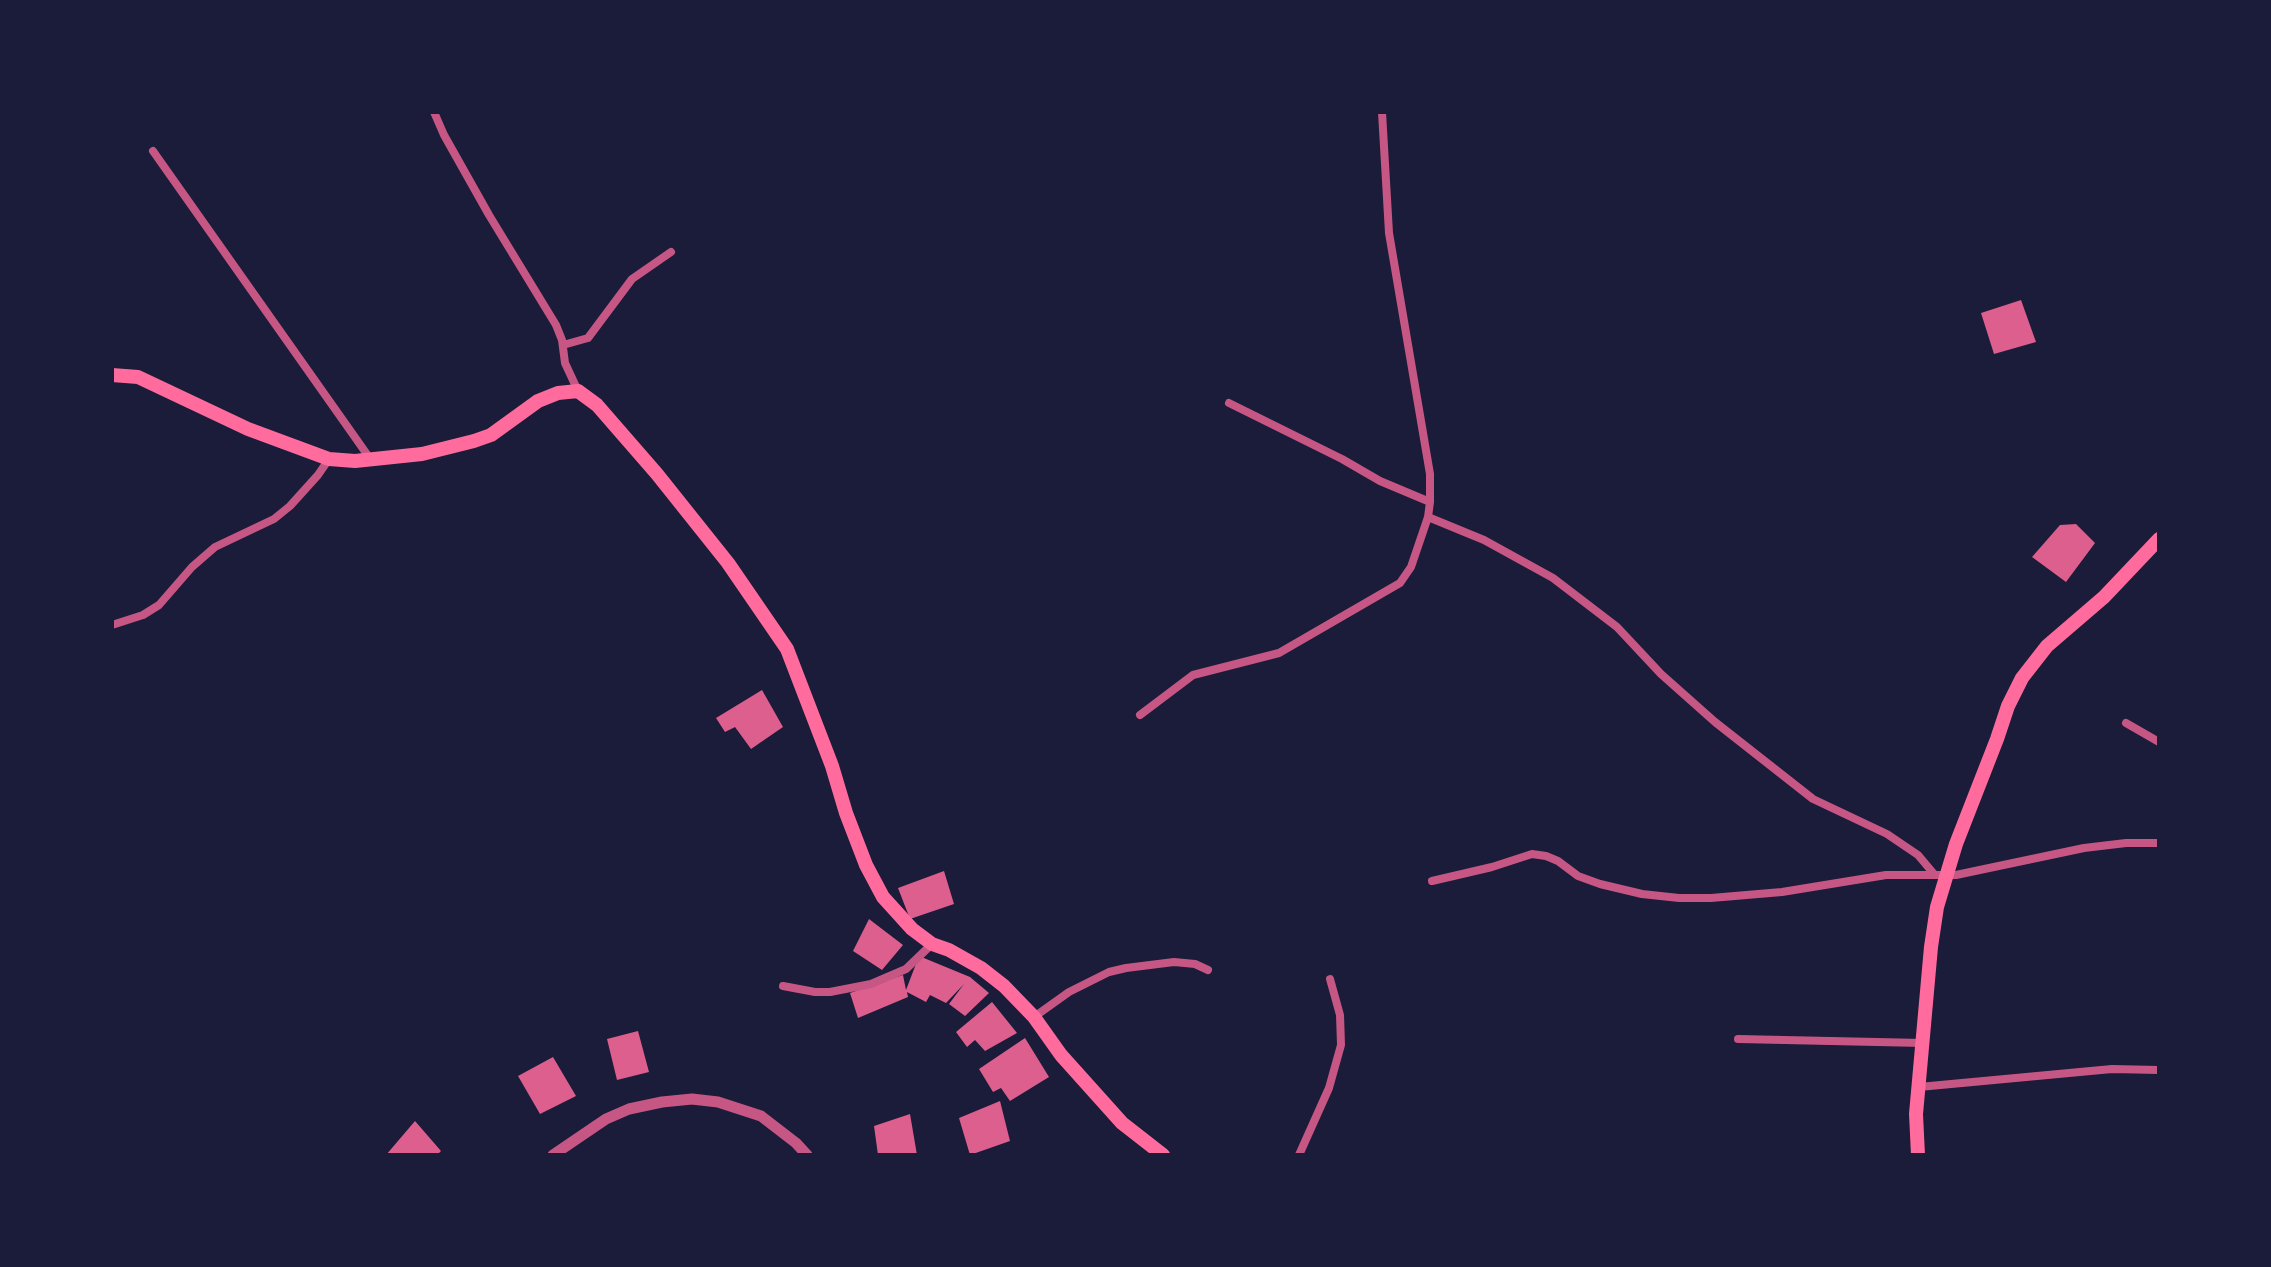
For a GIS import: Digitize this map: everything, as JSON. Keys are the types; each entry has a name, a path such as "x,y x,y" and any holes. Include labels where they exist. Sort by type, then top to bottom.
{"main road":[{"path":"112,375 138,377 248,429 329,459 371,460 422,454 474,441 491,435 538,401 558,393 578,391 597,405 728,563 787,649 866,865 883,897 898,916 932,944 981,968 1004,986 1034,1017 1061,1055 1122,1123 1163,1155"},
{"path":"1918,1155 1916,1114 1940,875 2022,678 2047,646 2104,597 2159,539"}],"street":[{"path":"434,112 489,215 556,325 565,363 578,391"},
{"path":"1140,715 1193,675 1279,653 1400,583 1411,567 1428,517 1430,474 1389,233 1382,112"},
{"path":"153,151 371,460"},
{"path":"563,345 588,338 632,279 671,252"},
{"path":"1229,403 1380,481 1430,502"},
{"path":"112,625 143,615 159,605 192,567 215,547 282,512 329,459"},
{"path":"1428,517 1484,540 1553,578 1617,627 1661,674 1715,722 1813,799 1887,834 1940,875"},
{"path":"2126,723 2159,742"},
{"path":"1432,881 1532,854 1558,861 1578,876 1600,884 1642,894 1679,898 1760,894 1886,875 1969,873 2084,848 2159,843"},
{"path":"783,986 815,992 871,984 906,969 932,944"},
{"path":"1034,1017 1069,992 1109,972 1174,962 1195,964 1208,970"},
{"path":"1299,1155 1329,1088 1341,1045 1340,1015 1330,979"},
{"path":"1738,1039 1923,1043"},
{"path":"1919,1087 2112,1069 2159,1070"},
{"path":"553,1155 606,1119 629,1109 692,1099 718,1102 761,1116 807,1155"}],"building":[{"path":"2021,300 2036,342 1994,354 1981,313"},
{"path":"2076,524 2095,543 2066,582 2032,557 2060,525"},
{"path":"762,690 783,727 751,749 735,727 725,732 716,718"},
{"path":"944,871 954,904 910,919 898,888"},
{"path":"869,919 903,945 882,970 853,951"},
{"path":"919,956 970,977 989,993 965,1016 949,1004 964,984 946,1003 930,995 926,1002 907,992 908,997 858,1018 850,993 903,975 906,990"},
{"path":"992,1002 1017,1033 985,1051 975,1040 967,1047 956,1032"},
{"path":"638,1031 649,1072 617,1080 607,1039"},
{"path":"1025,1038 1049,1077 1010,1101 1001,1088 993,1092 979,1069"},
{"path":"553,1057 576,1096 540,1114 518,1076"},
{"path":"1000,1101 1010,1141 970,1155 959,1118"},
{"path":"910,1114 917,1155 878,1155 874,1126"},
{"path":"415,1121 441,1151 437,1155 386,1155"}]}
